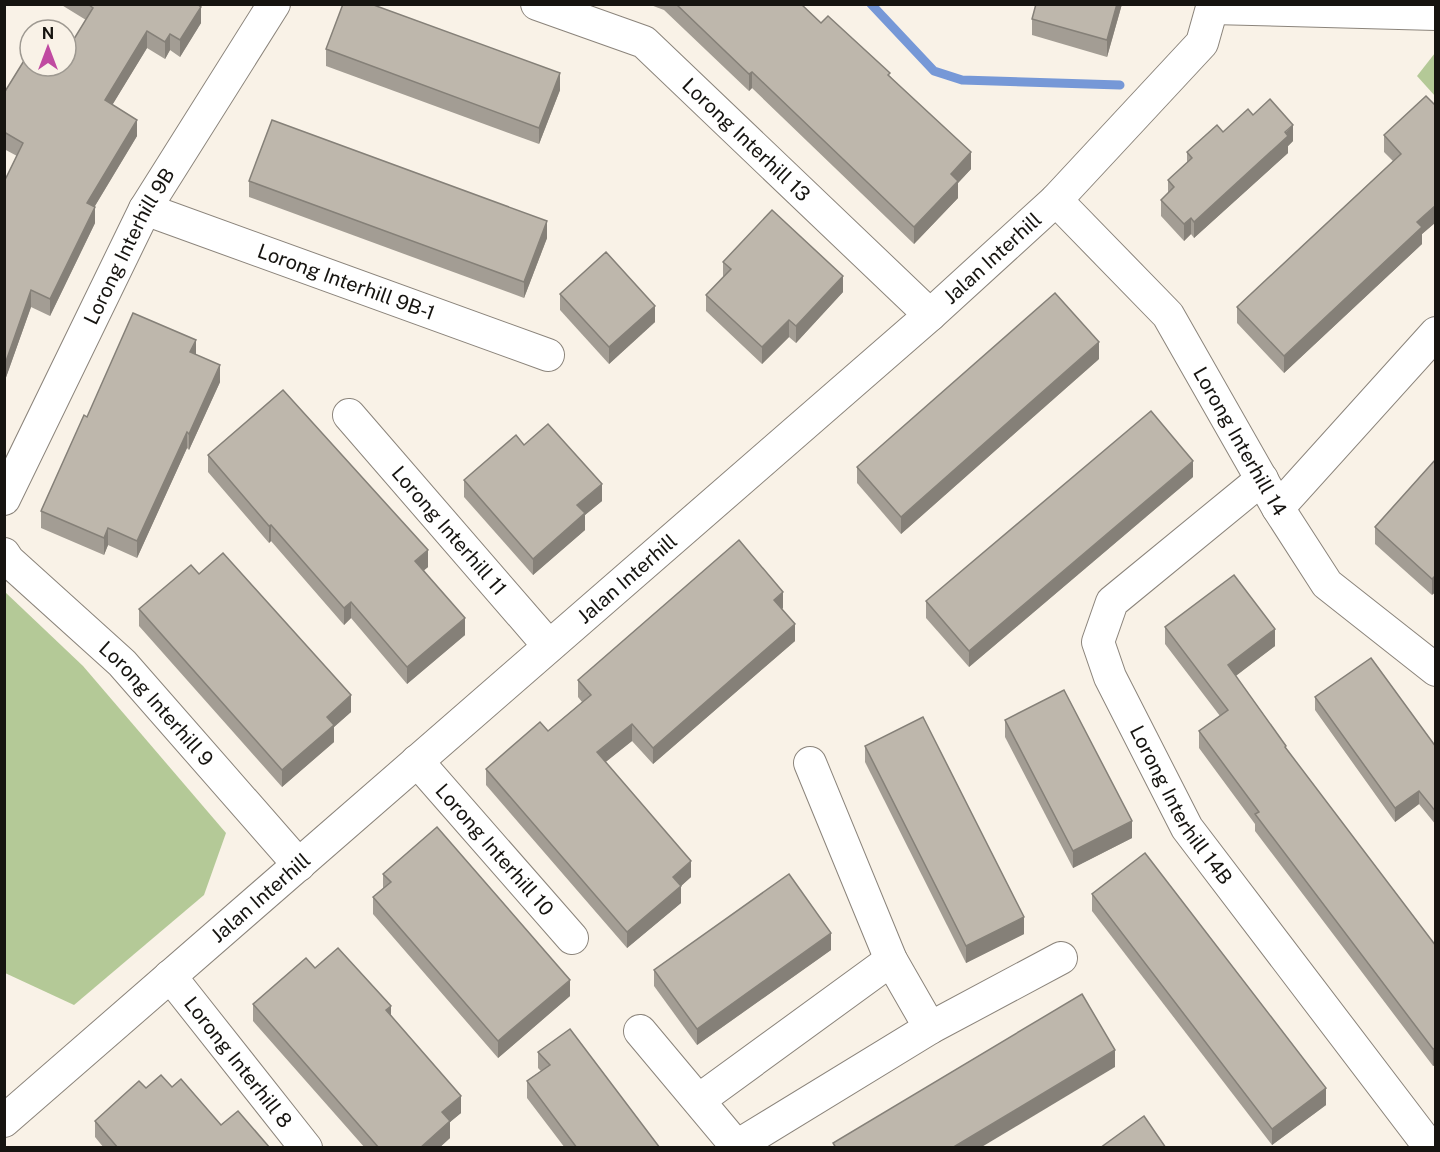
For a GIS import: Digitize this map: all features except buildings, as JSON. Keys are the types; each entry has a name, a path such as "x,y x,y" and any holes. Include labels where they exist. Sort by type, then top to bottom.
{"street":[{"name":"Lorong Interhill 9B","path":"4,499 146,209 274,4"},
{"name":"Lorong Interhill 13","path":"537,4 644,42 930,315"},
{"name":"Jalan Interhill","path":"4,1121 930,315 1056,200 1202,43 1212,6"},
{"path":"1212,6 1436,14"},
{"name":"Lorong Interhill 14","path":"1056,200 1168,315 1278,508 1327,584 1436,670"},
{"name":"Lorong Interhill 9B-1","path":"146,209 548,355"},
{"path":"1278,508 1436,333"},
{"name":"Lorong Interhill 11","path":"349,415 549,646"},
{"name":"Lorong Interhill 14B","path":"1262,479 1112,602 1098,642 1110,677 1187,828 1427,1142"},
{"name":"Lorong Interhill 9","path":"4,554 122,663 299,865"},
{"name":"Lorong Interhill 10","path":"417,761 572,938"},
{"path":"810,763 891,960 930,1029"},
{"path":"640,1032 737,1147 930,1029 1060,958"},
{"path":"699,1100 891,960"},
{"name":"Lorong Interhill 8","path":"170,976 306,1148"}],"green space":[{"path":"1435,53 1435,96 1417,76"},
{"path":"5,592 83,666 226,833 204,895 74,1005 5,973"}],"waterway":[{"path":"871,4 934,71 962,80 1120,85"}]}
